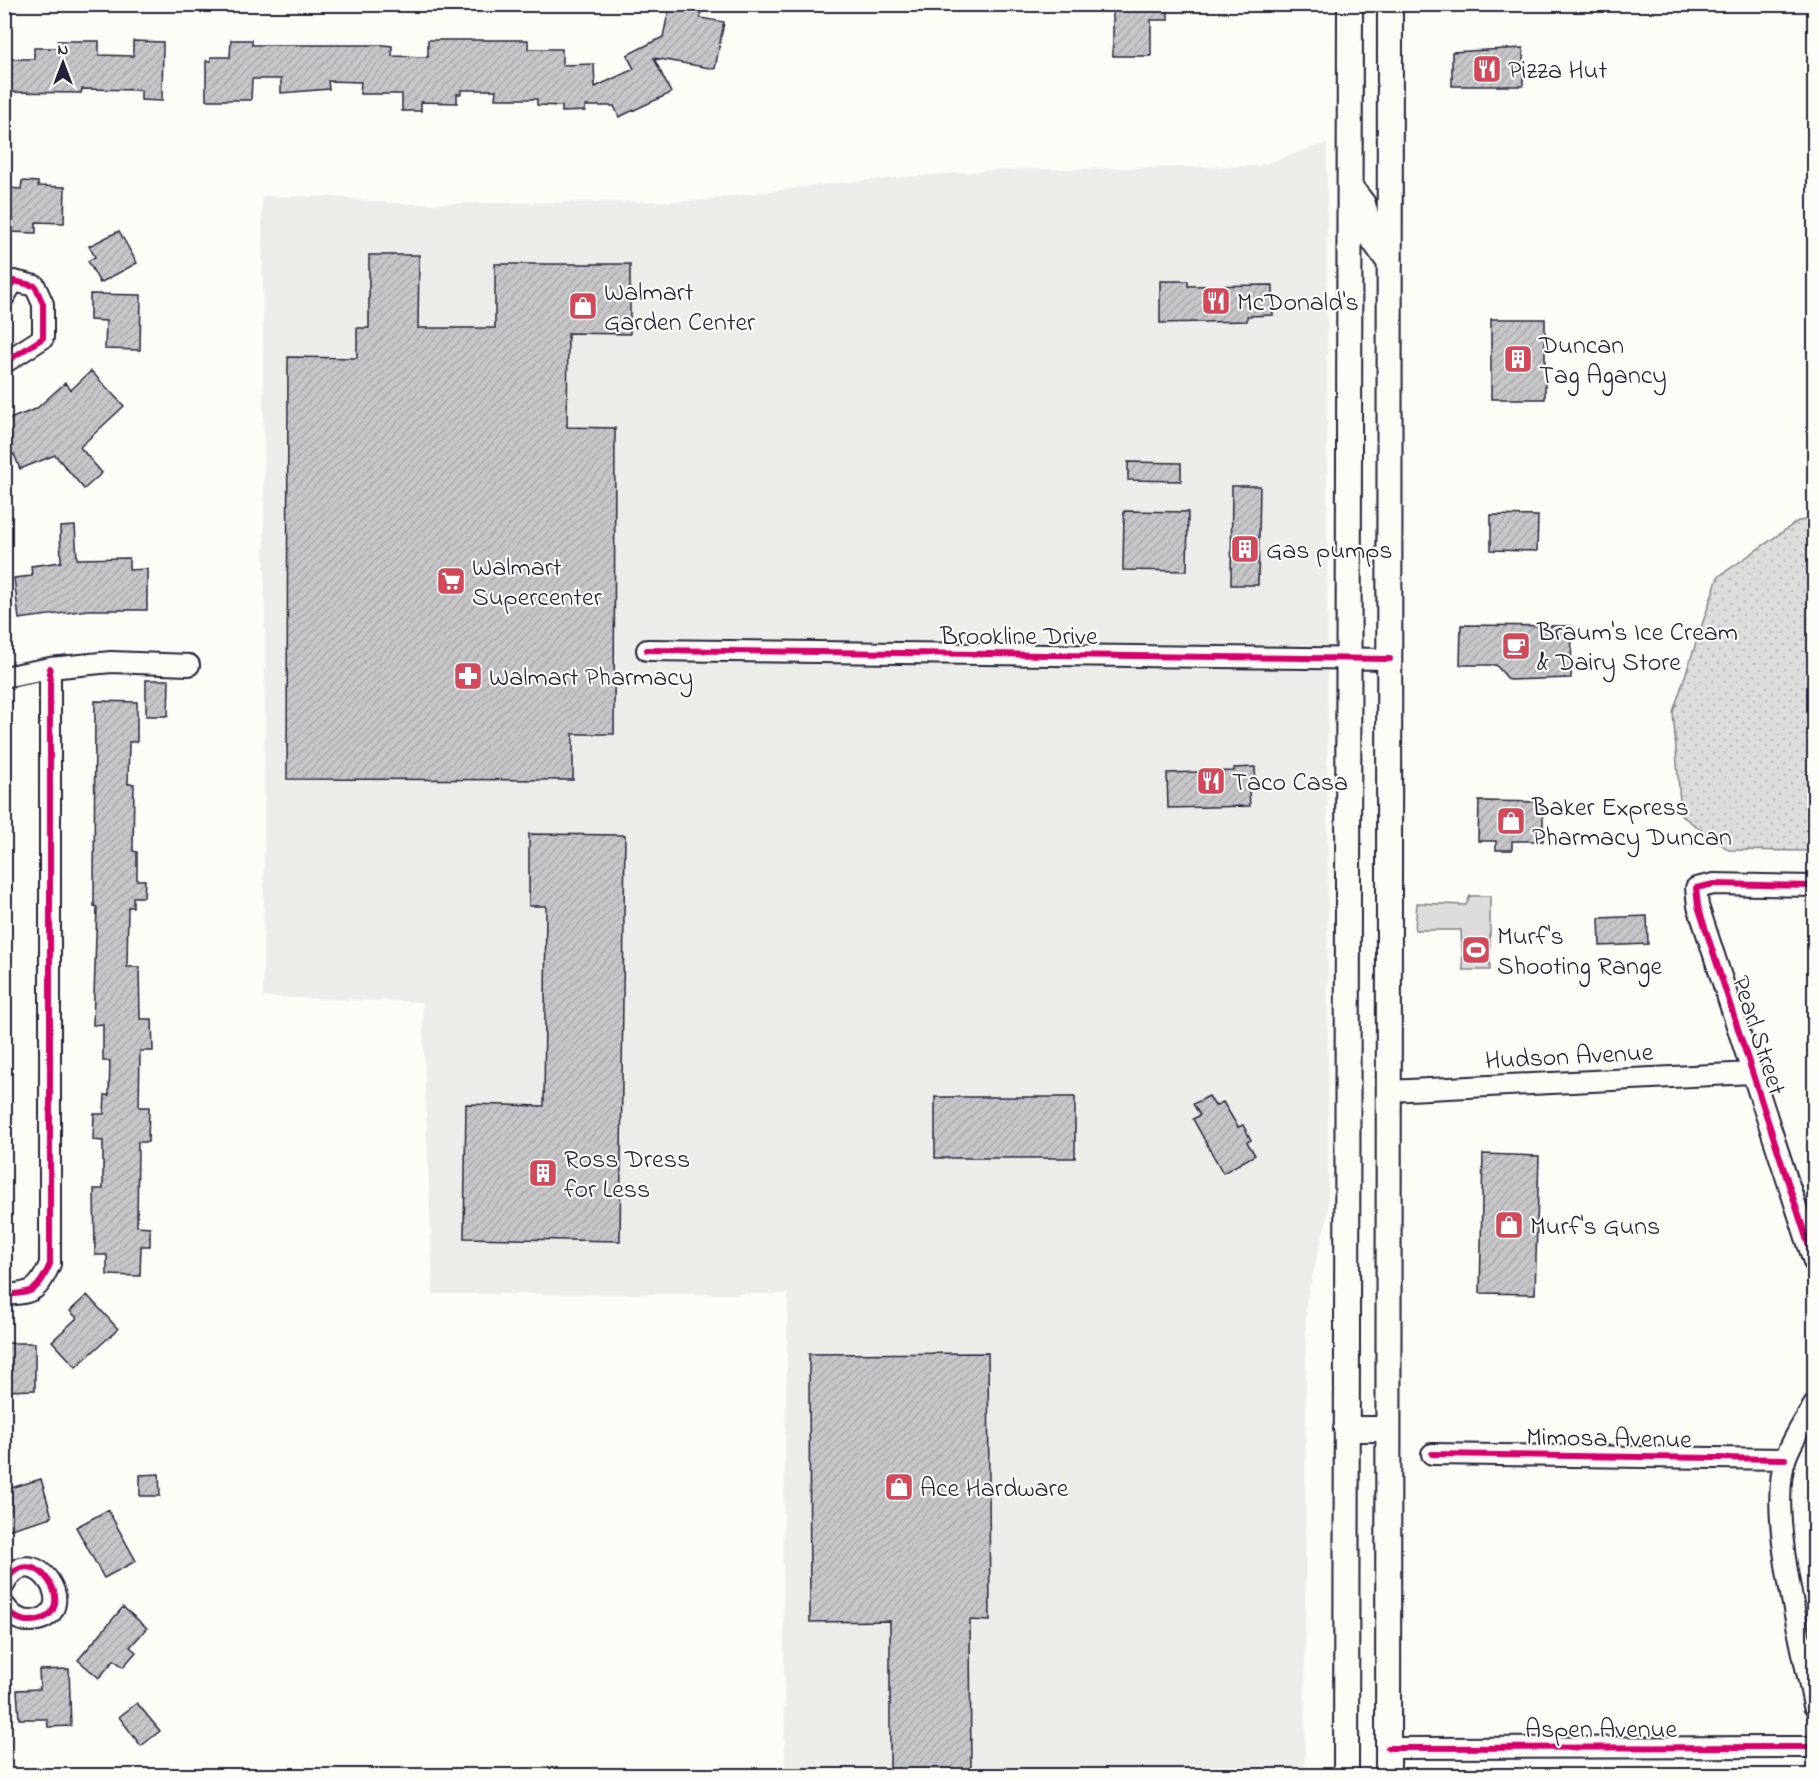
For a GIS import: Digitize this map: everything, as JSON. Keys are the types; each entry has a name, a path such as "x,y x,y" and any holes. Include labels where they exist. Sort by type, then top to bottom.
{"main road":[{"path":"1346,1776 1350,4"},
{"path":"1388,1776 1390,4"},
{"path":"1349,186 1363,204 1372,238 1390,263"},
{"path":"1346,1429 1388,1429"}],"street":[{"path":"4,297 14,281 35,286 43,304 43,338 4,363"},
{"name":"Brookline Drive","path":"647,650 1390,659"},
{"path":"4,676 50,668 111,662 189,666"},
{"path":"4,1294 28,1293 42,1283 50,1264 50,668"},
{"name":"Pearl Street","path":"1815,886 1714,884 1696,888 1698,906 1815,1262"},
{"name":"Hudson Avenue","path":"1389,1091 1752,1073"},
{"path":"1815,1405 1785,1459 1779,1501 1781,1533 1815,1706"},
{"name":"Mimosa Avenue","path":"1432,1454 1785,1459"},
{"path":"4,1585 14,1573 22,1569 39,1570 52,1581 55,1598 47,1613 32,1621 15,1617 4,1605"},
{"name":"Aspen Avenue","path":"1388,1748 1815,1747"}],"shaded area":[{"path":"1327,143 1328,1214 1306,1302 1305,1775 785,1775 783,1559 788,1294 433,1294 422,1002 263,997 265,650 262,196 335,197 401,204 695,201 826,184 992,170 1258,166"},
{"path":"1814,519 1814,851 1729,850 1681,815 1673,712 1718,577 1798,521"},
{"name":"Murf's Shooting Range","path":"1470,896 1490,896 1490,970 1463,970 1461,930 1415,930 1417,903 1466,905"}],"building":[{"path":"670,4 702,4 700,18 724,22 715,69 654,58 671,93 619,117 614,106 585,106 585,111 562,112 562,106 537,105 537,99 495,99 496,90 461,90 461,94 457,94 457,103 421,102 421,111 402,111 402,94 360,94 361,82 328,81 329,89 281,93 281,79 252,79 251,100 206,100 206,61 211,61 211,57 230,57 231,40 252,40 252,45 383,45 392,46 392,56 428,57 428,40 528,40 528,49 562,49 562,65 594,64 595,87 634,69 627,55 663,37"},
{"path":"1113,4 1168,4 1168,20 1151,20 1151,56 1113,56"},
{"path":"57,41 99,41 99,55 133,56 133,41 163,42 162,101 141,100 141,90 82,89 81,93 4,92 4,59 34,59 34,48 57,48"},
{"name":"Pizza Hut","path":"1523,48 1523,86 1452,86 1452,52"},
{"path":"22,181 38,182 38,186 65,187 64,223 36,222 36,233 9,232 10,188 21,189"},
{"path":"119,231 137,263 100,283 88,261 95,257 89,246"},
{"name":"Walmart Supercenter","path":"369,255 419,255 418,328 495,328 495,264 630,264 630,334 568,333 567,427 615,428 614,734 573,734 573,780 287,779 288,357 357,358 357,328 369,328"},
{"name":"McDonald's","path":"1160,281 1188,281 1188,286 1273,285 1273,315 1247,316 1247,321 1160,323"},
{"path":"90,294 141,295 140,350 105,349 106,321 90,320"},
{"name":"Duncan Tag Agancy","path":"1491,319 1545,319 1545,399 1491,399"},
{"path":"91,371 124,406 80,447 102,473 84,489 55,455 20,469 14,454 4,458 4,421 36,409 65,383 71,390"},
{"path":"1128,462 1181,463 1181,481 1128,480"},
{"name":"Gas pumps","path":"1232,486 1260,486 1258,585 1231,585"},
{"path":"1124,511 1188,512 1187,571 1123,570"},
{"path":"1491,515 1538,516 1537,551 1491,550"},
{"path":"75,526 77,559 129,558 129,570 147,569 147,610 88,610 19,619 14,578 32,576 31,566 61,562 60,527"},
{"name":"Braum's Ice Cream & Dairy Store","path":"1461,625 1572,626 1571,678 1509,680 1496,665 1460,665"},
{"path":"146,680 169,680 168,716 146,716"},
{"path":"95,701 137,702 137,742 129,742 128,784 134,784 133,851 137,852 137,880 145,880 144,897 133,897 133,907 128,907 127,967 139,967 140,1019 152,1019 153,1051 140,1051 139,1107 149,1107 148,1142 138,1142 137,1226 150,1227 150,1246 141,1246 140,1276 107,1275 107,1255 95,1255 94,1189 103,1189 103,1141 93,1140 94,1114 104,1114 105,1095 109,1095 110,1061 103,1061 103,1024 93,1025 97,907 94,906"},
{"name":"Taco Casa","path":"1255,767 1256,790 1249,791 1250,806 1168,808 1167,773 1234,771 1234,768"},
{"name":"Baker Express Pharmacy Duncan","path":"1479,801 1543,802 1543,841 1512,841 1512,850 1496,850 1496,841 1478,841"},
{"path":"529,834 625,835 620,1241 464,1238 466,1104 544,1106 546,906 529,906"},
{"path":"1647,916 1648,944 1600,946 1599,918"},
{"path":"1209,1096 1215,1106 1223,1102 1238,1127 1243,1125 1251,1140 1247,1142 1255,1155 1223,1173 1193,1119 1200,1115 1193,1104"},
{"path":"935,1097 1075,1097 1075,1158 935,1158"},
{"name":"Murf's Guns","path":"1483,1154 1539,1156 1535,1294 1480,1293"},
{"path":"87,1295 118,1329 76,1367 52,1341 77,1318 70,1311"},
{"path":"4,1343 35,1343 35,1390 4,1391"},
{"name":"Ace Hardware","path":"988,1353 990,1621 970,1620 971,1776 890,1776 890,1621 810,1622 809,1354"},
{"path":"159,1474 160,1496 140,1496 140,1475"},
{"path":"41,1479 52,1517 4,1531 4,1490"},
{"path":"108,1510 136,1561 104,1578 76,1527"},
{"path":"123,1607 147,1628 130,1647 136,1652 123,1667 114,1660 99,1678 78,1660"},
{"path":"69,1669 71,1726 48,1727 47,1719 19,1719 17,1690 40,1689 39,1670"},
{"path":"137,1703 160,1731 141,1746 119,1717"}],"cycle path":[{"path":"4,297 14,281 35,286 43,304 43,338 4,363"},
{"path":"647,650 1390,659"},
{"path":"4,1295 34,1289 42,1280 50,1264 50,668"},
{"path":"1814,886 1714,884 1696,888 1698,906 1814,1262"},
{"path":"1432,1454 1785,1459"},
{"path":"4,1585 15,1571 28,1567 40,1572 49,1581 54,1594 54,1606 47,1616 31,1621 15,1617 4,1605"},
{"path":"1388,1748 1814,1747"}],"place":[{"name":"Pizza Hut","path":"1487,69"},
{"name":"McDonald's","path":"1216,301"},
{"name":"Walmart Garden Center","path":"583,306"},
{"name":"Duncan Tag Agancy","path":"1518,359"},
{"name":"Gas pumps","path":"1245,549"},
{"name":"Walmart Supercenter","path":"451,581"},
{"name":"Braum's Ice Cream & Dairy Store","path":"1516,646"},
{"name":"Walmart Pharmacy","path":"468,676"},
{"name":"Taco Casa","path":"1211,781"},
{"name":"Baker Express Pharmacy Duncan","path":"1511,821"},
{"name":"Murf's Shooting Range","path":"1476,950"},
{"name":"Ross Dress for Less","path":"543,1173"},
{"name":"Murf's Guns","path":"1509,1225"},
{"name":"Ace Hardware","path":"899,1487"}]}
